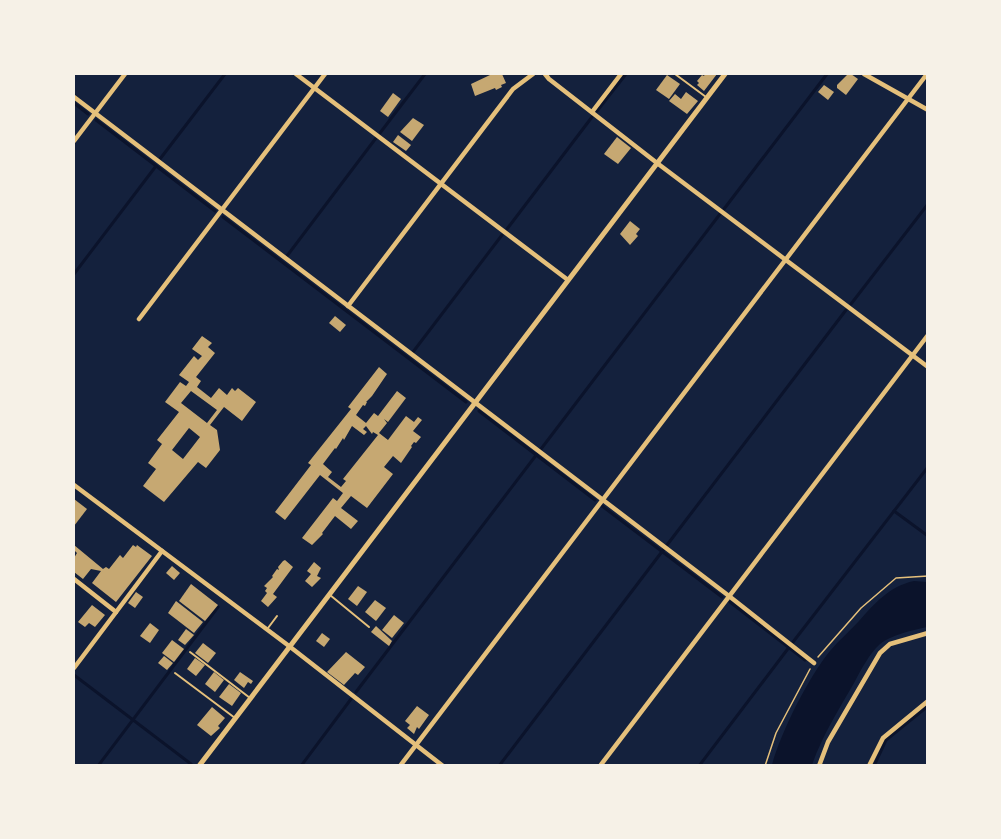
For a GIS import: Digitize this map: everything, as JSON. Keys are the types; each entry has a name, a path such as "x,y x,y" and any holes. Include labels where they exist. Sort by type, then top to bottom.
{"street":[{"path":"74,141 125,74"},
{"path":"296,74 568,280"},
{"path":"139,319 325,74"},
{"path":"348,306 513,89 532,74"},
{"path":"545,74 657,163 927,367"},
{"path":"592,112 621,74"},
{"path":"199,765 725,74"},
{"path":"864,74 927,110"},
{"path":"400,765 927,74"},
{"path":"74,97 814,663"},
{"path":"600,765 927,335"},
{"path":"74,485 443,765"},
{"path":"74,668 162,551"},
{"path":"74,579 116,612"},
{"path":"819,765 828,742 880,653 890,644 927,633"},
{"path":"869,765 883,738 927,701"}],"lane":[{"path":"675,74 707,98"},
{"path":"329,595 369,627"},
{"path":"266,629 277,616"},
{"path":"190,652 250,698"},
{"path":"175,673 235,718"}],"path":[{"path":"765,765 776,733 814,663 861,608 896,578 927,576"}],"water":[{"path":"927,582 927,627 890,638 872,652 831,723 812,765 772,765 781,738 796,706 813,675 830,651 883,596 905,583"}],"building":[{"path":"502,74 506,83 496,90 495,88 475,96 471,84 490,75"},
{"path":"705,74 717,74 704,91 697,85 699,83 697,81"},
{"path":"848,74 858,79 846,95 837,88 837,85"},
{"path":"667,75 680,84 669,99 656,90"},
{"path":"824,85 834,92 828,100 818,92"},
{"path":"686,92 698,101 687,114 669,101 675,94 681,99"},
{"path":"393,93 401,99 388,117 380,111"},
{"path":"413,118 424,125 412,141 400,132"},
{"path":"398,135 411,145 406,151 393,142"},
{"path":"617,137 631,148 618,164 604,154"},
{"path":"630,221 640,229 636,234 638,236 630,245 620,234"},
{"path":"335,316 346,325 340,332 329,323"},
{"path":"202,336 212,343 208,347 215,353 196,377 201,381 197,387 211,398 219,388 227,395 232,388 235,391 238,388 256,402 242,421 224,407 210,425 217,430 220,450 206,468 198,462 164,502 143,486 156,469 148,463 162,444 157,440 179,412 165,402 180,382 186,386 189,382 179,375 194,356 198,360 202,356 192,349","holes":["191,391 217,410 207,423 181,403","189,428 200,437 183,459 172,450"]},
{"path":"379,367 387,374 356,415 366,423 374,413 378,416 397,391 406,398 388,422 384,419 387,423 379,433 388,440 406,416 414,422 418,417 422,420 413,431 421,437 416,443 414,442 401,463 393,456 384,467 393,474 367,508 351,496 341,508 358,521 351,529 335,516 312,545 302,538 333,498 337,501 343,493 320,475 285,520 275,512 311,465 308,463 351,409 348,407","holes":["352,426 364,435 367,432 363,429 366,426 372,434 373,432 378,435 343,479 346,481 341,487 328,477 332,472 323,464 343,438 344,440"]},
{"path":"74,499 87,509 74,526"},
{"path":"74,545 103,569 106,567 109,569 120,555 123,558 133,545 136,547 137,545 152,556 116,602 92,583 101,571 91,569 83,579 74,572 74,558 77,553"},
{"path":"285,560 293,567 273,594 277,597 268,607 261,601 267,593 265,591 267,588 264,586"},
{"path":"314,562 321,568 317,576 321,578 312,587 305,581 311,574 307,571"},
{"path":"172,566 180,573 174,580 166,573"},
{"path":"191,584 218,605 205,621 179,601"},
{"path":"358,586 367,592 357,606 348,599"},
{"path":"136,592 143,597 135,608 128,603"},
{"path":"375,600 386,608 376,621 365,612"},
{"path":"176,601 203,622 194,633 168,613"},
{"path":"92,605 105,615 95,627 89,623 85,627 78,622"},
{"path":"394,615 404,623 392,638 382,630"},
{"path":"150,623 159,630 150,643 140,636"},
{"path":"376,626 392,641 389,646 371,632"},
{"path":"186,629 194,635 185,645 178,640"},
{"path":"322,633 330,639 324,647 316,641"},
{"path":"172,640 184,649 174,662 162,653"},
{"path":"203,643 216,653 208,663 195,653"},
{"path":"346,652 365,667 358,675 355,673 344,685 327,672"},
{"path":"164,656 173,663 167,670 158,663"},
{"path":"195,658 205,665 196,676 187,669"},
{"path":"214,672 224,680 215,692 205,684"},
{"path":"240,672 253,681 251,684 248,682 244,688 234,680"},
{"path":"229,684 241,693 232,706 219,697"},
{"path":"417,706 429,715 419,729 417,727 414,734 407,728 410,725 405,721"},
{"path":"212,707 225,718 218,726 220,728 211,736 197,725"}],"waterway":[{"path":"160,159 225,74"},
{"path":"380,133 425,74"},
{"path":"597,111 626,74"},
{"path":"724,209 827,74"},
{"path":"74,103 88,114"},
{"path":"507,229 592,117"},
{"path":"96,120 215,211"},
{"path":"287,256 376,138"},
{"path":"74,274 156,166"},
{"path":"851,304 928,204"},
{"path":"541,449 720,214"},
{"path":"223,217 466,402"},
{"path":"413,352 502,235"},
{"path":"667,545 846,310"},
{"path":"479,411 595,500"},
{"path":"356,692 537,454"},
{"path":"793,642 928,467"},
{"path":"602,506 722,597"},
{"path":"894,511 928,536"},
{"path":"499,766 664,549"},
{"path":"730,602 805,660"},
{"path":"98,766 218,607"},
{"path":"699,766 790,646"},
{"path":"74,675 191,764"},
{"path":"301,766 351,699"},
{"path":"874,766 886,740 928,706"}]}
